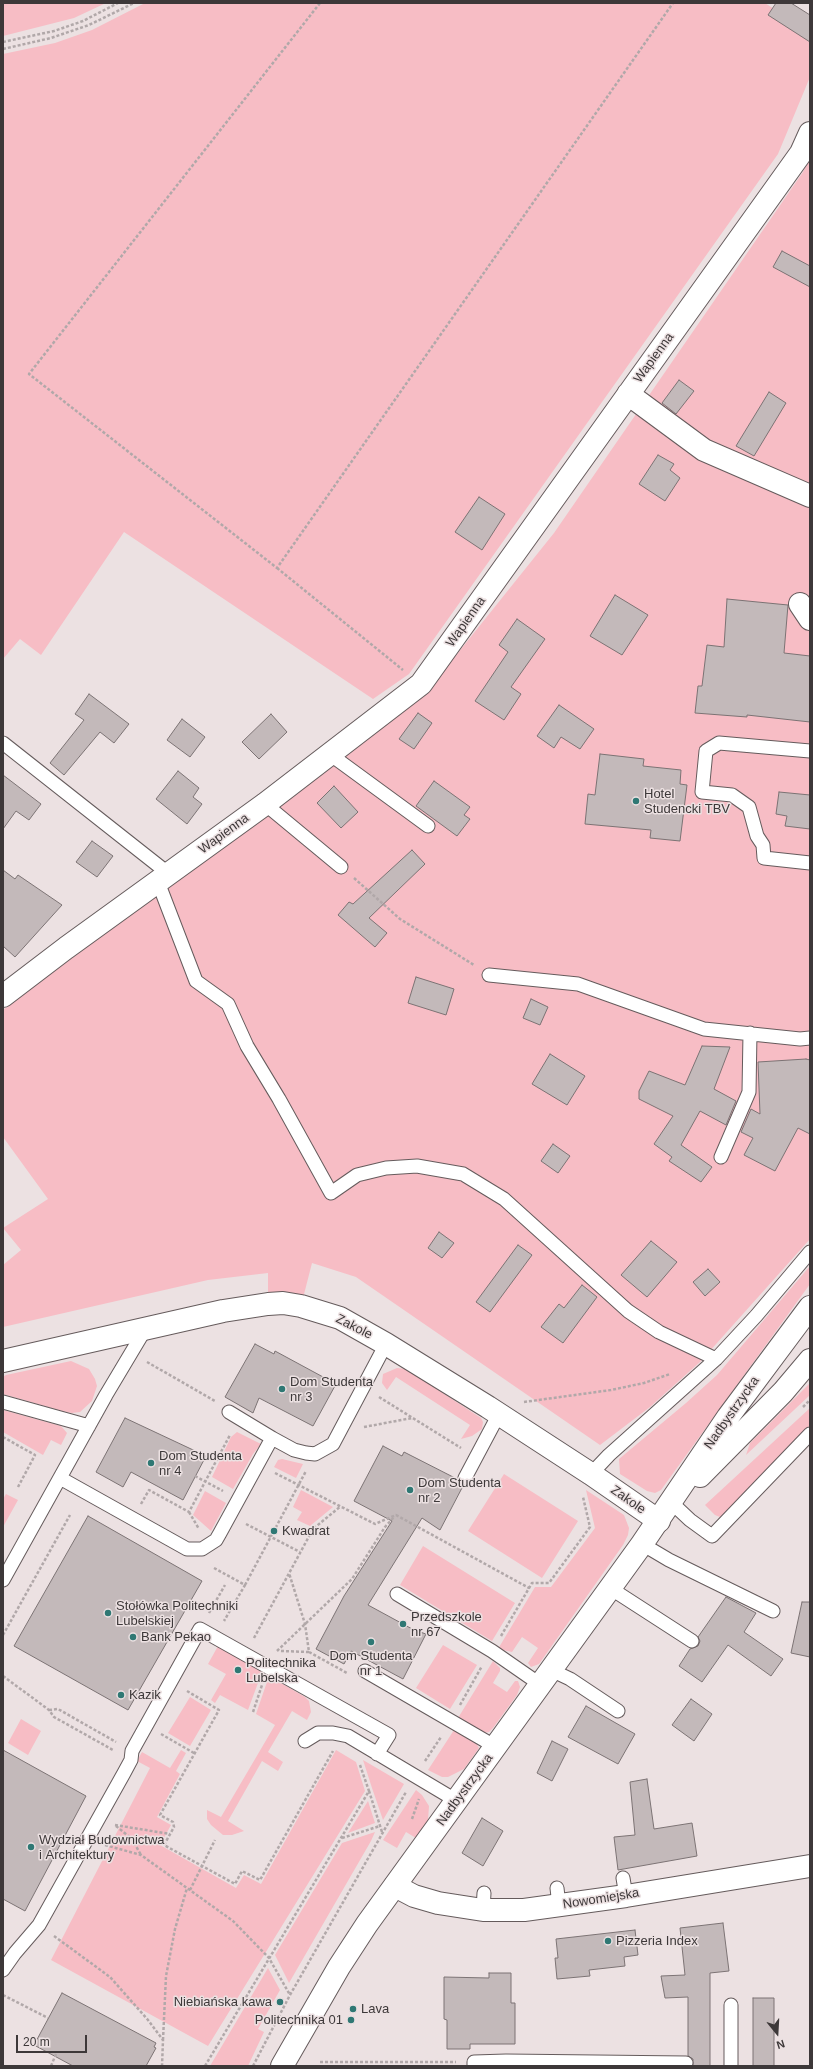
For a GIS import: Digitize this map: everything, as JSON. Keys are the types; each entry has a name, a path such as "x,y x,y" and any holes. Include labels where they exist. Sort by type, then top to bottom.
{"street":[{"name":"Wapienna","path":"3,996 66,948 331,755 421,684 628,394 805,156 810,133"},
{"path":"628,394 704,450 810,496"},
{"name":"Zakole","path":"3,1361 223,1310 283,1303 301,1306 340,1318 386,1344 493,1410 591,1474 659,1521"},
{"name":"Nadbystrzycka","path":"282,2066 340,1967 395,1886 659,1521 728,1417 810,1307"},
{"name":"Nadbystrzycka","path":"659,1521 673,1504 783,1392 810,1360"},
{"name":"Nowomiejska","path":"395,1886 414,1896 438,1903 484,1901 524,1910 558,1897 624,1887 810,1866"}],"lane":[{"path":"3,743 164,878 196,981 228,1004 247,1046 279,1099 331,1194 357,1175 386,1168 418,1166 464,1174 504,1199 628,1312 659,1332 716,1359"},
{"path":"810,751 719,743 706,751 702,792 732,795 749,807 757,836 763,845 764,858 810,863"},
{"path":"331,755 428,826"},
{"path":"265,804 341,868"},
{"path":"489,974 578,984 704,1028 800,1039 810,1038"},
{"path":"721,1157 749,1092 750,1033"},
{"path":"591,1474 609,1455 716,1359 756,1316 810,1252"},
{"path":"3,1580 89,1426 146,1328"},
{"path":"229,1412 294,1450 315,1454 325,1450 333,1444 386,1344"},
{"path":"3,1402 89,1426"},
{"path":"464,1478 476,1457 493,1410"},
{"path":"673,1504 690,1520 712,1536 810,1434"},
{"path":"60,1478 187,1550 195,1550 209,1546 216,1540 231,1516 272,1438"},
{"path":"642,1544 668,1560 773,1611"},
{"path":"610,1588 692,1641"},
{"path":"397,1594 492,1651 546,1677 570,1679 618,1711"},
{"path":"3,1970 15,1952 39,1925 88,1838 200,1629 389,1735 377,1754"},
{"path":"365,1671 496,1747"},
{"path":"305,1741 318,1734 333,1733 348,1736 457,1801"},
{"path":"731,2004 731,2066"},
{"path":"474,2064 686,2063"}],"path":[{"path":"3,42 54,31 83,21 118,3"},
{"path":"3,50 51,38 89,25 134,3"},
{"path":"320,3 29,374 277,568 409,674"},
{"path":"277,568 674,3"},
{"path":"341,868 400,919 489,974"},
{"path":"131,1352 220,1404 229,1412"},
{"path":"493,1410 611,1390 644,1383 674,1373"},
{"path":"363,1387 476,1457"},
{"path":"799,1411 810,1400"},
{"path":"340,1431 412,1418"},
{"path":"139,1506 149,1490 189,1512 227,1437 232,1433"},
{"path":"3,1437 35,1455 18,1487"},
{"path":"214,1637 245,1585 315,1454"},
{"path":"258,1464 375,1524 396,1515"},
{"path":"499,1639 532,1583 549,1583 590,1527 581,1486 591,1474"},
{"path":"195,1476 204,1482"},
{"path":"246,1655 313,1529 341,1506"},
{"path":"3,1636 70,1515"},
{"path":"396,1515 529,1588"},
{"path":"252,1712 268,1667 270,1657 352,1579 385,1527 396,1515"},
{"path":"231,1516 300,1552"},
{"path":"214,1568 245,1585"},
{"path":"289,1573 304,1624 309,1652"},
{"path":"200,1629 225,1585"},
{"path":"279,1649 282,1652 309,1652 356,1678 365,1671"},
{"path":"253,2066 290,1995 382,1832 486,1660"},
{"path":"3,1676 49,1710 54,1717 132,1756"},
{"path":"183,1697 187,1690 219,1710 160,1815 173,1822 174,1827 164,1845 234,1884 242,1871 260,1880 336,1745"},
{"path":"49,1710 58,1709 132,1756"},
{"path":"164,1728 161,1734 194,1753"},
{"path":"358,1759 382,1832"},
{"path":"412,1822 419,1797 415,1776"},
{"path":"205,2066 268,1958 369,1791"},
{"path":"98,1819 116,1826 170,1834"},
{"path":"116,1826 132,1839 141,1855"},
{"path":"341,1839 380,1826"},
{"path":"88,1838 141,1855 233,1921 268,1958 290,1995"},
{"path":"190,1890 215,1840"},
{"path":"162,2066 166,1976 175,1929 187,1888"},
{"path":"39,1925 110,1977 148,2020 163,2040"},
{"path":"3,1995 48,2018"},
{"path":"51,2066 56,2054"},
{"path":"320,2062 474,2064"}],"shaded area":[{"path":"3,3 106,3 74,18 3,36"},
{"path":"145,3 765,3 810,33 810,77 778,154 409,674 373,699 124,532 41,655 20,639 3,659 3,54 55,43 92,30"},
{"path":"810,157 810,1239 700,1362 650,1407 600,1445 356,1277 312,1263 301,1306 268,1304 268,1273 208,1280 3,1327 3,1265 21,1250 3,1228 48,1199 3,1137 3,1010 429,689 554,533 803,172"},
{"path":"810,1266 810,1284 661,1490 655,1493 647,1491 620,1474 619,1459 717,1375"},
{"path":"71,1361 89,1369 97,1386 92,1401 80,1412 72,1413 62,1411 3,1394 3,1377 6,1375"},
{"path":"397,1368 406,1369 481,1418 483,1422 482,1429 472,1436 461,1439 470,1425 396,1377 387,1390 382,1383 383,1374"},
{"path":"810,1383 810,1395 746,1455 750,1443"},
{"path":"810,1408 810,1427 725,1515 720,1517 715,1515 705,1505"},
{"path":"3,1410 61,1426 67,1433 61,1445 51,1440 43,1455 3,1432"},
{"path":"237,1432 261,1444 253,1454 233,1489 212,1477 231,1437"},
{"path":"282,1459 303,1464 296,1478 274,1467 278,1460"},
{"path":"504,1474 578,1521 542,1578 468,1531"},
{"path":"301,1490 333,1507 310,1526 297,1520 302,1512 293,1507"},
{"path":"586,1490 624,1515 629,1528 628,1535 623,1545 539,1664 531,1667 528,1663 538,1648 522,1637 512,1652 498,1649 535,1587 551,1587 595,1528"},
{"path":"205,1491 226,1503 211,1531 193,1515"},
{"path":"6,1494 18,1500 3,1527 3,1499"},
{"path":"423,1546 515,1603 492,1641 400,1585"},
{"path":"443,1645 477,1665 450,1709 416,1688"},
{"path":"218,1646 262,1672 248,1710 220,1695 215,1703 211,1700 226,1674 208,1664"},
{"path":"493,1661 500,1668 500,1671 493,1683 507,1692 515,1681 518,1681 520,1687 517,1695 493,1728 489,1732 483,1733 458,1718"},
{"path":"269,1676 305,1697 309,1701 311,1712 307,1720 292,1711 268,1752 283,1762 278,1771 262,1761 228,1821 244,1831 232,1835 223,1835 211,1825 207,1819 207,1810 221,1817 275,1725 256,1714"},
{"path":"190,1697 211,1710 190,1746 168,1733"},
{"path":"21,1719 41,1731 28,1755 8,1743"},
{"path":"454,1730 476,1743 479,1748 464,1769 448,1777 442,1777 428,1770"},
{"path":"181,1750 186,1753 176,1771 180,1774 157,1817 171,1825 160,1845 236,1888 244,1875 261,1884 336,1750 356,1762 365,1791 208,2046 51,1960 150,1768 137,1761 142,1752 170,1768"},
{"path":"363,1760 404,1784 383,1820 372,1788"},
{"path":"416,1790 422,1795 429,1806 428,1820 416,1838 406,1832 397,1848 383,1840"},
{"path":"368,1801 375,1823 348,1833"},
{"path":"375,1832 289,1983 275,1955 342,1843"},
{"path":"268,1968 280,1990 258,2029 264,2032 248,2066 210,2066"}],"building":[{"path":"776,3 791,3 810,15 810,42 768,15"},
{"path":"782,251 810,266 810,287 773,267"},
{"path":"679,380 694,391 676,414 662,403"},
{"path":"769,392 786,403 754,456 736,446"},
{"path":"658,455 674,464 670,470 680,478 665,501 639,484"},
{"path":"479,497 505,514 482,550 455,532"},
{"path":"615,595 648,615 622,655 590,636"},
{"path":"727,599 788,605 784,653 810,656 810,722 747,715 747,717 695,713 698,686 702,686 707,645 724,647"},
{"path":"517,619 545,639 511,687 521,694 504,720 475,701 508,652 499,645"},
{"path":"89,694 129,724 114,743 100,732 64,775 50,763 84,720 75,714"},
{"path":"559,705 594,729 580,749 561,737 554,748 537,736"},
{"path":"418,713 432,723 414,749 399,739"},
{"path":"271,714 287,732 259,759 242,742"},
{"path":"182,719 205,737 190,757 167,740"},
{"name":"Hotel Studencki TBV","path":"600,754 644,759 643,766 681,770 680,784 687,785 680,841 650,838 651,830 585,824 588,794 595,795"},
{"path":"178,771 199,788 193,797 202,804 187,824 156,799"},
{"path":"3,775 41,804 29,820 16,811 3,829"},
{"path":"434,781 470,807 464,815 470,819 457,836 416,806"},
{"path":"334,786 358,812 341,828 317,803"},
{"path":"779,792 810,795 810,829 785,826 787,816 776,814"},
{"path":"92,841 113,856 97,877 76,862"},
{"path":"412,850 425,864 369,918 387,933 375,947 338,915 349,902 353,904"},
{"path":"3,870 15,879 18,875 62,905 15,957 3,946"},
{"path":"416,977 454,989 446,1015 408,1003"},
{"path":"531,999 548,1007 540,1025 523,1018"},
{"path":"702,1046 730,1047 714,1089 736,1101 726,1125 700,1111 681,1145 712,1167 701,1182 669,1161 672,1157 654,1144 673,1116 639,1099 639,1091 649,1071 685,1085"},
{"path":"550,1054 585,1076 567,1105 532,1084"},
{"path":"810,1060 810,1134 798,1128 775,1171 744,1155 753,1138 741,1132 751,1109 760,1114 758,1062"},
{"path":"553,1144 570,1156 558,1173 541,1161"},
{"path":"439,1232 454,1243 442,1258 428,1248"},
{"path":"651,1241 677,1262 647,1297 621,1275"},
{"path":"518,1245 532,1255 490,1312 476,1302"},
{"path":"708,1269 720,1282 705,1296 693,1282"},
{"path":"582,1285 597,1297 563,1343 541,1327 559,1304 564,1308"},
{"name":"Dom Studenta nr 3","path":"255,1344 274,1354 275,1351 336,1384 313,1426 259,1398 253,1413 225,1397"},
{"name":"Dom Studenta nr 4","path":"125,1418 206,1456 183,1500 131,1472 123,1487 96,1472"},
{"path":"383,1446 402,1456 404,1452 457,1479 463,1486 440,1530 422,1518 368,1605 414,1630 426,1634 403,1679 351,1651 344,1664 316,1649 344,1596 392,1521 354,1501"},
{"name":"Stołówka Politechniki Lubelskiej","path":"88,1516 202,1581 128,1710 14,1646"},
{"path":"726,1597 756,1613 744,1632 783,1659 771,1676 728,1645 702,1682 679,1666 690,1649 698,1646 700,1641 698,1637"},
{"path":"802,1602 810,1602 810,1657 791,1653"},
{"path":"691,1699 712,1714 694,1741 672,1725"},
{"path":"586,1706 635,1734 618,1764 568,1737"},
{"path":"552,1741 568,1749 552,1781 537,1773"},
{"name":"Wydział Budownictwa i Architektury","path":"3,1750 86,1796 25,1911 3,1899"},
{"path":"647,1779 654,1829 692,1823 697,1856 618,1870 614,1837 635,1835 630,1782"},
{"path":"482,1818 503,1831 483,1866 462,1853"},
{"path":"723,1923 729,1971 710,1973 710,2066 693,2066 693,2059 688,2056 688,1997 665,1998 661,1976 685,1975 680,1928"},
{"path":"635,1930 638,1955 624,1957 625,1966 589,1970 590,1976 557,1979 555,1958 558,1958 556,1939"},
{"path":"489,1973 511,1973 511,2003 515,2003 515,2044 470,2044 470,2049 447,2049 447,2020 444,2019 444,1977 489,1978"},
{"path":"62,1993 156,2043 154,2047 156,2048 146,2066 73,2066 34,2045"},
{"path":"753,1998 774,1998 774,2066 753,2066"}],"place":[{"name":"Hotel Studencki TBV","path":"636,801"},
{"name":"Dom Studenta nr 3","path":"282,1389"},
{"name":"Dom Studenta nr 4","path":"151,1463"},
{"name":"Dom Studenta nr 2","path":"410,1490"},
{"name":"Kwadrat","path":"274,1531"},
{"name":"Stołówka Politechniki Lubelskiej","path":"108,1613"},
{"name":"Przedszkole nr 67","path":"403,1624"},
{"name":"Bank Pekao","path":"133,1637"},
{"name":"Dom Studenta nr 1","path":"371,1642"},
{"name":"Politechnika Lubelska","path":"238,1670"},
{"name":"Kazik","path":"121,1695"},
{"name":"Wydział Budownictwa i Architektury","path":"31,1847"},
{"name":"Pizzeria Index","path":"608,1941"},
{"name":"Niebiańska kawa","path":"280,2002"},
{"name":"Lava","path":"353,2009"},
{"name":"Politechnika 01","path":"351,2020"}]}
